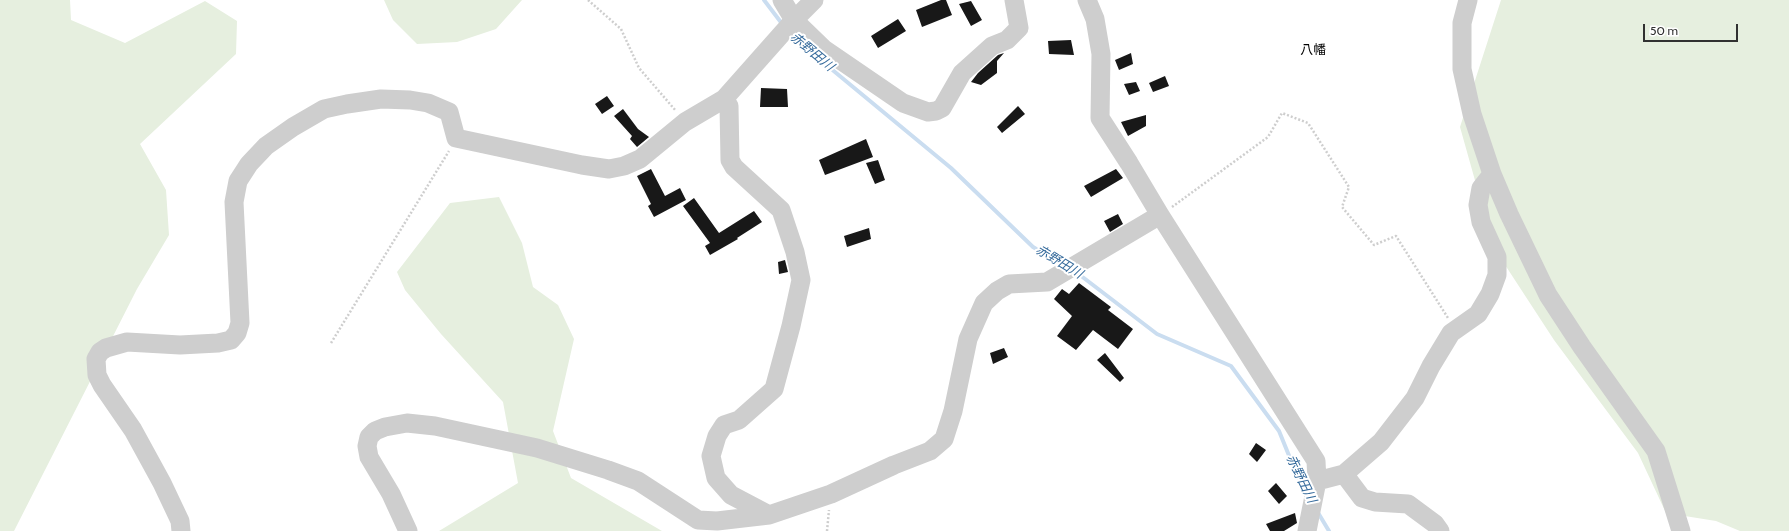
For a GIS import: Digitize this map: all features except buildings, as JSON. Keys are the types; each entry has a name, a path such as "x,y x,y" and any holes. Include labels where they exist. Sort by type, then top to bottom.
{"street":[{"path":"782,0 789,26 903,103 928,112 936,112 942,108 962,73 992,46 1007,40 1019,28 1014,0"},
{"path":"1087,0 1095,19 1101,54 1100,118 1160,215 1312,452 1316,461 1317,481 1307,531"},
{"path":"1468,0 1462,23 1462,69 1472,114 1492,174 1509,214 1548,295 1582,347 1656,451 1680,530"},
{"path":"182,531 180,521 162,483 133,430 102,385 97,374 96,359 100,352 111,346 127,342 180,345 218,343 232,340 237,333 240,323 234,202 238,181 249,164 266,146 293,127 324,109 381,100 410,100 428,103 449,112 456,138 609,169 624,166 640,159 685,122 724,98 811,1"},
{"path":"724,98 729,106 730,160 734,167 781,210 795,252 801,280 792,326 774,389 739,420 724,424 717,436 711,456 716,478 731,496 769,515"},
{"path":"1317,481 1344,474 1381,442 1415,398 1431,366 1451,333 1478,314 1490,294 1496,275 1497,257 1481,222 1478,205 1481,188 1492,174"},
{"path":"408,531 391,494 369,457 367,446 369,437 376,431 386,427 407,423 435,426 537,448 616,473 638,481 698,520 717,521 769,515 831,494 894,465 930,452 944,439 952,411 968,339 984,303 997,291 1009,284 1046,282 1160,215"},
{"path":"1344,474 1362,498 1375,502 1408,504 1435,524 1440,531"}],"path":[{"path":"588,0 621,29 639,68 685,122"},
{"path":"1160,215 1187,198 1268,137 1282,113 1308,123 1349,187 1342,207 1374,245 1396,236 1456,330"},
{"path":"331,343 456,138"}],"green space":[{"path":"0,0 70,0 71,20 125,43 205,1 237,21 236,54 140,144 166,190 169,235 137,289 14,531 0,531"},
{"path":"384,0 522,0 496,29 457,42 417,44 393,20"},
{"path":"1501,0 1789,0 1789,531 1740,531 1716,521 1666,513 1638,453 1554,340 1494,248 1460,127"},
{"path":"499,197 522,243 533,287 558,305 574,339 553,431 571,478 662,531 439,531 518,483 503,402 441,334 405,290 397,272 450,203"}],"waterway":[{"name":"赤野田川","path":"764,0 783,25"},
{"name":"赤野田川","path":"789,34 951,168 1033,247 1065,266"},
{"name":"赤野田川","path":"1076,272 1157,334 1231,366 1279,431 1301,485 1308,497"},
{"name":"赤野田川","path":"1317,511 1329,531"}],"district":[{"name":"八幡","path":"1313,50"}]}
